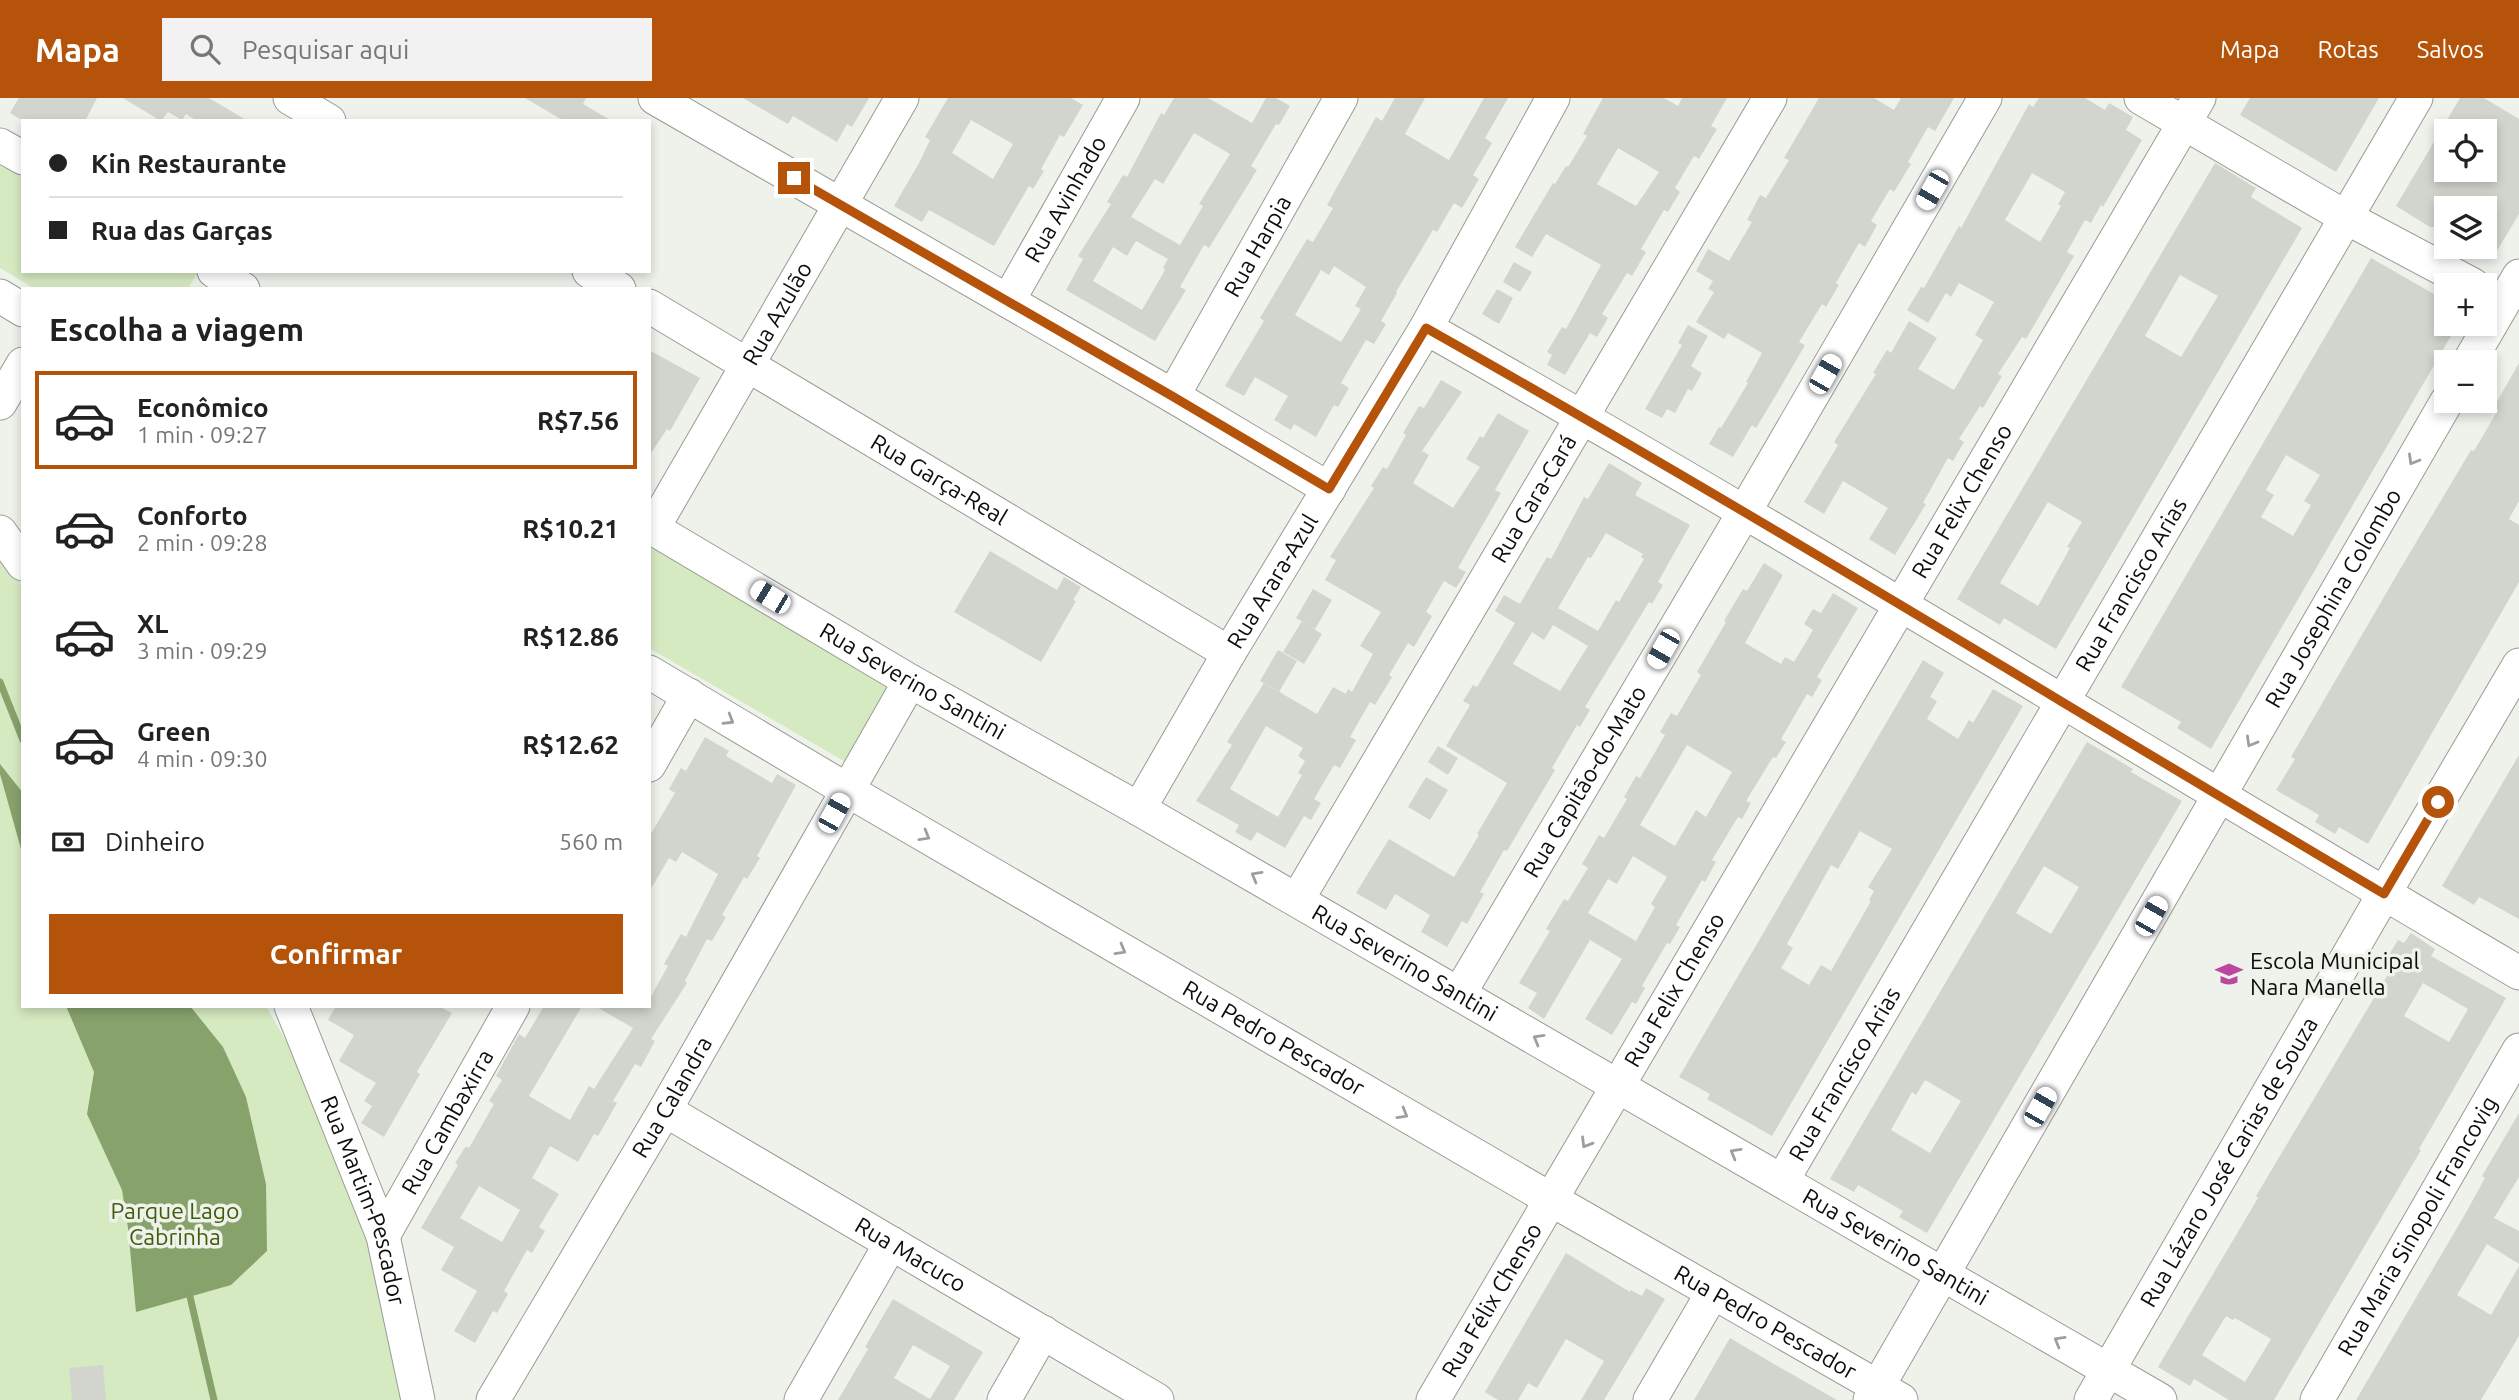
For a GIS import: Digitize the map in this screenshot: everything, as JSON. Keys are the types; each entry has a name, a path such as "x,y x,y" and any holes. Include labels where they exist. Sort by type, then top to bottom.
{"street":[{"path":"655,98 1329,489"},
{"name":"Rua Azulão","path":"651,527 902,98"},
{"name":"Rua Avinhado","path":"1008,301 1124,98"},
{"name":"Rua Harpia","path":"1172,396 1341,98"},
{"name":"Rua Arara-Azul","path":"1139,808 1229,653 1426,328 1553,98"},
{"name":"Rua Cara-Cará","path":"1297,900 1770,98"},
{"name":"Rua Capitão-do-Mato","path":"1459,994 1745,512 1985,98"},
{"path":"2141,98 2192,110 2347,218 2450,273"},
{"name":"Rua Francisco Arias","path":"1782,1181 2416,98"},
{"name":"Rua Felix Chenso","path":"1552,1200 2192,110"},
{"path":"0,145 21,157"},
{"path":"216,273 240,287"},
{"path":"592,273 616,287"},
{"path":"2476,350 2507,295"},
{"path":"0,296 21,309"},
{"name":"Rua Garça-Real","path":"651,307 1229,653"},
{"path":"1426,328 1745,512 2519,973"},
{"path":"0,403 21,367"},
{"name":"Rua Josephina Colombo","path":"1883,1396 1944,1274 2440,413"},
{"name":"Rua Severino Santini","path":"651,527 911,681 1139,808 2160,1400"},
{"path":"0,533 21,561"},
{"name":"Rua Lázaro José Carias de Souza","path":"2091,1400 2519,665"},
{"name":"Rua Pedro Pescador","path":"651,673 847,790 1713,1292 1883,1396"},
{"name":"Rua Calandra","path":"493,1400 665,1110 911,681"},
{"path":"651,761 688,695"},
{"name":"Rua Martim-Pescador","path":"295,1008 383,1236 418,1400"},
{"name":"Rua Cambaxirra","path":"383,1236 512,1008"},
{"name":"Rua Maria Sinopoli Francovig","path":"2317,1400 2519,1050"},
{"name":"Rua Macuco","path":"665,1110 1157,1400"},
{"name":"Rua Félix Chenso","path":"1433,1400 1552,1200"},
{"path":"801,1400 891,1243"},
{"path":"1650,1400 1713,1292"},
{"path":"1004,1400 1043,1332"}],"green space":[{"path":"0,155 21,168 21,273 197,273 189,287 32,287 0,268"},
{"path":"651,540 895,684 849,764 651,649"},
{"name":"Parque Lago Cabrinha","path":"0,557 21,584 21,1008 267,1008 287,1043 367,1228 406,1400 0,1400"}],"shaded area":[{"path":"0,764 21,790 21,849 0,774"},
{"path":"67,1008 192,1008 223,1047 246,1097 266,1184 267,1251 231,1285 136,1312 122,1190 87,1114 94,1072"}],"building":[{"path":"19,98 97,98 86,119 21,120 10,113"},
{"path":"123,98 209,98 245,119 194,119 186,114 180,119 168,112 163,119 158,119"},
{"path":"525,98 586,98 583,104 609,119 561,119"},
{"path":"743,98 869,98 852,127 847,124 837,142 793,116 788,124"},
{"path":"948,98 1071,98 1083,105 1064,137 1060,135 1041,169 1044,171 1033,189 1029,186 994,246 929,210 922,222 894,206 930,140 925,137","holes":["971,120 1013,144 993,179 952,153"]},
{"path":"1174,98 1208,98 1252,123 1266,98 1276,98 1290,106 1251,166 1257,170 1209,248 1204,245 1180,287 1186,290 1155,341 1066,290 1083,259 1078,256 1111,204 1107,202 1123,175 1127,177 1161,113 1164,115","holes":["1194,133 1230,154 1199,204 1203,206 1180,245 1131,217 1155,179 1163,184","1136,241 1168,259 1163,268 1165,270 1142,310 1093,281 1113,247 1127,256"]},
{"path":"1395,98 1425,98 1405,134 1449,160 1484,98 1508,98 1485,138 1492,143 1473,175 1479,179 1462,208 1454,203 1437,232 1433,230 1381,321 1386,324 1374,344 1366,340 1341,383 1349,388 1338,407 1334,405 1316,437 1294,424 1291,430 1274,420 1288,396 1255,377 1244,396 1225,386 1264,321 1260,318 1307,239 1313,242 1333,208 1327,205 1376,117 1382,121","holes":["1334,266 1366,287 1355,306 1361,309 1341,342 1295,315 1321,270 1329,275"]},
{"path":"1603,98 1664,98 1678,106 1682,98 1727,98 1711,126 1717,129 1699,159 1694,156 1675,188 1680,192 1668,212 1664,210 1641,249 1646,252 1632,276 1627,273 1602,314 1608,318 1597,337 1590,333 1565,375 1547,365 1552,355 1547,352 1562,327 1566,329 1601,265 1546,234 1532,257 1515,247 1553,183 1555,184 1566,166 1568,167 1587,136 1583,134","holes":["1618,148 1659,172 1636,206 1597,184"]},
{"path":"1819,98 1874,98 1894,110 1901,98 1954,98 1935,131 1928,127 1908,162 1911,164 1894,192 1890,189 1871,221 1877,225 1865,247 1859,243 1836,283 1839,285 1826,307 1822,304 1799,342 1805,345 1779,390 1756,428 1752,425 1733,457 1709,444 1748,383 1746,382 1762,353 1728,333 1724,339 1696,322 1714,292 1708,289 1713,281 1696,271 1708,249 1729,261 1752,222 1747,220 1760,195 1766,198 1789,160 1784,158"},
{"path":"2039,98 2085,98 2105,110 2109,103 2133,117 2126,130 2142,140 2103,207 2101,205 2091,223 2085,220 2067,252 2074,256 2026,339 2022,337 1998,374 2002,376 1983,408 1980,406 1959,439 1964,442 1953,461 1948,458 1923,503 1926,504 1895,555 1869,539 1888,508 1843,481 1824,514 1804,502 1838,445 1834,442 1876,374 1873,373 1887,350 1891,353 1909,321 1937,338 1918,369 1954,390 1983,340 1975,335 1994,302 1959,283 1951,297 1946,293 1928,323 1907,310 1921,287 1924,288 1959,226 1961,228 2029,104 2033,107","holes":["2032,173 2065,192 2058,204 2061,206 2040,242 2005,220"]},
{"path":"2250,98 2379,98 2336,172 2240,115"},
{"path":"2460,98 2484,98 2519,119 2519,214 2497,251 2497,196 2434,196 2434,227 2396,206 2434,142 2434,182 2497,182 2497,119 2448,119"},
{"path":"2215,163 2256,188 2251,197 2302,228 2056,649 2004,618 2000,625 1957,599","holes":["2180,275 2218,296 2181,357 2145,336","2048,502 2082,522 2038,606 2000,583"]},
{"path":"2371,258 2434,294 2434,336 2451,336 2443,350 2434,350 2434,365 2211,749 2177,728 2181,722 2121,687","holes":["2286,455 2320,475 2304,501 2311,505 2293,536 2261,517 2274,495 2266,490"]},
{"path":"1514,262 1532,272 1520,292 1503,282"},
{"path":"1497,289 1513,298 1499,324 1482,314"},
{"path":"1688,325 1708,336 1691,366 1702,373 1692,391 1688,389 1675,413 1667,409 1662,418 1645,409 1682,345 1678,343"},
{"path":"651,351 700,378 670,431 667,429 651,453"},
{"path":"2519,363 2519,501 2509,519 2519,525 2519,582 2368,844 2339,827 2335,834 2315,822 2319,815 2276,790 2295,759 2291,757 2399,571 2471,450 2474,451 2497,413 2497,402"},
{"path":"1441,380 1462,392 1422,451 1429,455 1413,483 1453,508 1480,467 1466,459 1498,413 1529,431 1495,490 1501,493 1458,568 1466,572 1456,588 1444,581 1426,612 1432,616 1414,647 1408,643 1375,705 1370,702 1350,737 1356,740 1340,768 1334,765 1314,799 1321,803 1311,820 1304,816 1285,848 1257,832 1251,841 1235,832 1239,825 1196,801 1232,745 1227,742 1264,683 1317,714 1333,687 1346,694 1348,689 1352,692 1373,654 1360,646 1381,612 1325,580 1336,560 1330,557 1374,488 1371,486 1383,467 1387,469 1419,406 1424,408","holes":["1266,726 1303,748 1298,756 1305,761 1298,773 1302,775 1278,817 1230,789"]},
{"path":"1609,463 1642,483 1635,495 1690,525 1658,582 1663,585 1652,604 1649,602 1585,707 1590,710 1580,727 1577,725 1552,768 1555,770 1507,851 1504,850 1480,892 1484,894 1467,924 1462,921 1447,947 1421,932 1430,915 1395,894 1386,910 1356,893 1389,839 1454,877 1479,835 1477,834 1507,783 1446,746 1470,705 1463,701 1473,685 1477,687 1515,623 1495,611 1504,595 1520,604 1547,557 1551,559 1584,497 1588,499","holes":["1606,533 1643,554 1641,557 1644,559 1598,631 1558,608 1588,557 1591,558","1553,625 1588,646 1560,691 1513,664 1532,632 1544,640"]},
{"path":"990,551 1057,590 1064,577 1081,587 1073,600 1076,601 1041,662 954,612"},
{"path":"1764,563 1783,575 1745,643 1781,664 1785,657 1794,662 1813,630 1804,624 1813,609 1821,613 1833,593 1858,608 1817,677 1822,680 1812,697 1807,694 1781,739 1786,742 1776,758 1773,757 1746,801 1751,803 1742,819 1738,817 1712,860 1716,862 1705,882 1702,880 1676,925 1680,927 1670,944 1667,943 1642,986 1645,988 1636,1004 1632,1002 1612,1035 1585,1019 1622,959 1590,940 1544,1019 1528,1008 1537,993 1519,983 1550,931 1546,929 1564,899 1568,901 1588,868 1582,864 1599,835 1604,838 1627,799 1624,797 1636,776 1640,778 1665,735 1660,732 1671,713 1677,716 1701,675 1697,672 1726,622 1724,621 1743,589 1747,591","holes":["1687,745 1732,772 1706,817 1696,810 1675,846 1640,825","1633,856 1667,877 1651,904 1655,907 1636,941 1588,913 1608,879 1617,884"]},
{"path":"1313,589 1332,600 1315,629 1296,618"},
{"path":"1302,621 1322,634 1304,664 1283,652"},
{"path":"1278,650 1297,661 1279,692 1260,681"},
{"path":"1923,660 1944,673 1930,697 1937,701 1927,719 1958,739 1969,720 1973,723 1993,689 2023,706 1772,1136 1707,1099 1710,1094 1679,1077","holes":["1860,831 1892,849 1868,887 1874,891 1869,900 1871,901 1831,971 1821,965 1809,985 1781,968 1793,948 1787,944 1831,865 1838,869"]},
{"path":"705,737 729,751 726,756 772,783 777,774 796,785 757,856 760,858 747,879 744,877 722,915 726,917 712,941 707,939 685,981 687,983 651,1039 655,1041 641,1067 635,1064 613,1101 617,1103 598,1136 594,1134 578,1162 550,1146 532,1178 559,1194 539,1227 545,1231 532,1253 527,1250 504,1291 508,1294 497,1313 493,1311 475,1343 454,1331 477,1291 441,1270 454,1247 421,1228 458,1165 455,1163 466,1146 469,1148 494,1104 489,1101 502,1080 496,1076 519,1034 525,1038 543,1008 581,1008 529,1096 570,1120 589,1086 594,1089 633,1028 598,1008 651,1008 651,996 668,966 664,964 681,934 686,937 718,874 682,852 676,862 669,858 651,889 651,834 675,793 669,789 681,768 686,771","holes":["479,1186 520,1210 502,1242 460,1218"]},
{"path":"2087,742 2133,769 2131,772 2182,801 1927,1233 1899,1217 1903,1211 1858,1185 1854,1192 1830,1179","holes":["2044,866 2079,887 2051,934 2016,913","1925,1080 1961,1101 1930,1153 1891,1130 1912,1092 1916,1095"]},
{"path":"1438,746 1458,758 1448,775 1428,762"},
{"path":"2519,755 2519,919 2479,897 2474,905 2442,886"},
{"path":"1426,777 1448,790 1430,820 1408,807"},
{"path":"2411,933 2435,949 2431,956 2506,998 2419,1149 2421,1150 2274,1400 2229,1400 2194,1379 2190,1386 2158,1367 2393,966 2385,961 2398,940 2404,943","holes":["2423,983 2468,1009 2449,1042 2404,1016","2226,1316 2233,1320 2235,1318 2271,1339 2245,1382 2202,1355"]},
{"path":"335,1008 442,1008 452,1013 417,1072 420,1074 384,1137 361,1123 372,1106 364,1101 376,1083 339,1061 354,1035 328,1020"},
{"path":"2519,1113 2519,1177 2494,1218 2519,1231 2519,1264 2487,1244 2457,1295 2491,1315 2519,1266 2519,1336 2481,1400 2356,1400 2464,1216 2485,1178 2482,1176"},
{"path":"1566,1253 1630,1292 1631,1290 1642,1296 1646,1288 1665,1299 1604,1400 1581,1400 1604,1361 1566,1339 1537,1388 1528,1383 1518,1400 1498,1400 1485,1392"},
{"path":"893,1299 983,1352 954,1400 838,1400 868,1349 865,1347","holes":["913,1345 950,1366 930,1399 894,1378"]},
{"path":"1730,1338 1774,1364 1837,1400 1694,1400"},
{"path":"103,1365 106,1400 72,1400 69,1368"}],"waterway":[{"path":"0,682 21,735"},
{"path":"188,1288 214,1400"}],"place":[{"name":"Escola Municipal Nara Manella","path":"2229,974"}],"route":[{"path":"794,178 1329,489 1426,328 1745,512 2384,894 2438,802"}]}
